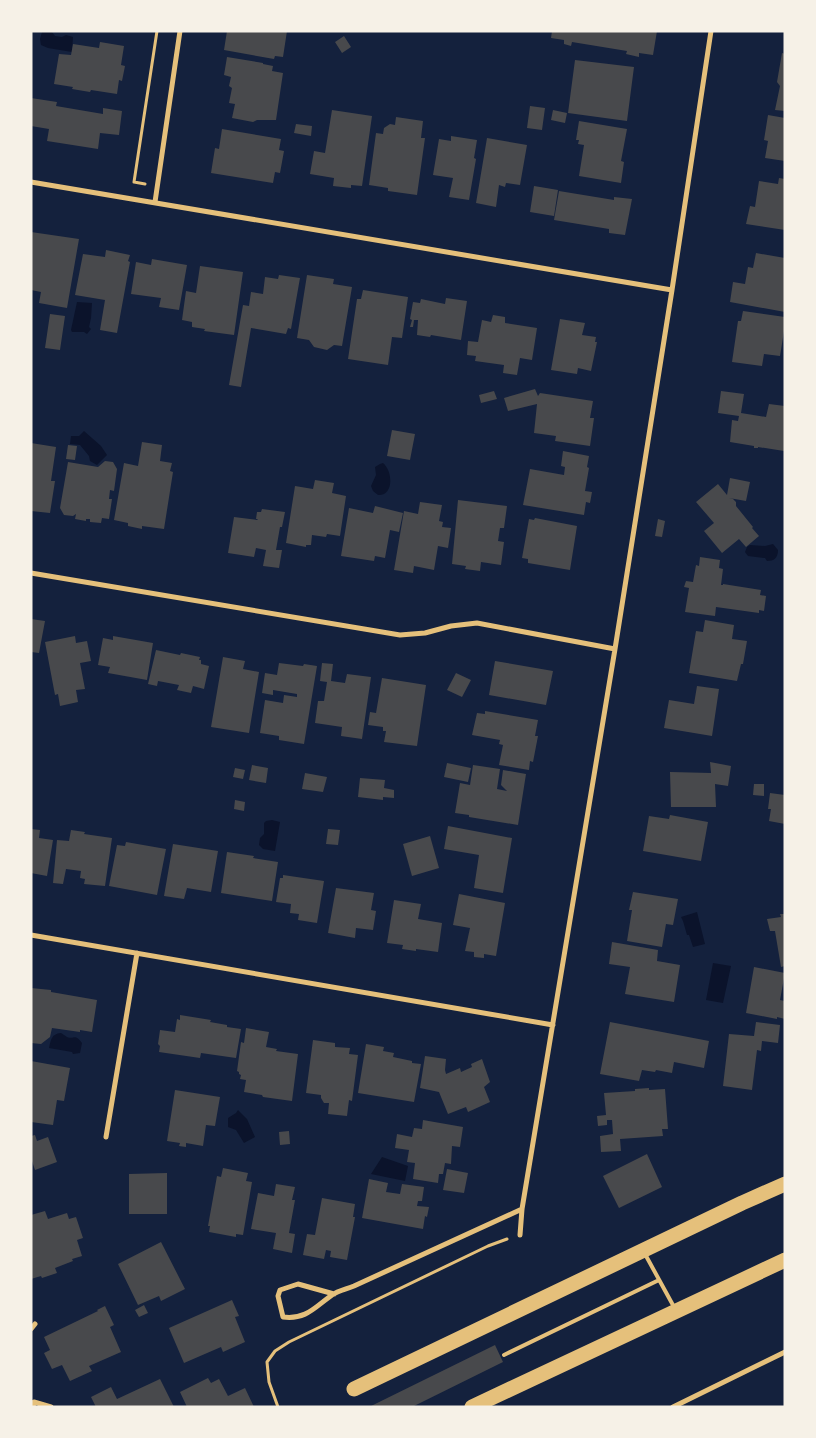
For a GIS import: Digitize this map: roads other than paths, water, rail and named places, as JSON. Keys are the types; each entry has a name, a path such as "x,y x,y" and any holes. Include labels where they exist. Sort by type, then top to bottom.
{"highway":[{"path":"354,1389 785,1184"},
{"path":"472,1407 785,1260"}],"street":[{"path":"155,202 180,31"},
{"path":"520,1235 522,1209 615,649 711,31"},
{"path":"31,182 672,290"},
{"path":"31,573 400,635 425,633 451,626 477,623 615,649"},
{"path":"31,935 553,1025"},
{"path":"106,1137 136,953"},
{"path":"334,1294 298,1284 280,1290 278,1296 283,1317 292,1318 311,1312 334,1294 522,1209"},
{"path":"673,1407 785,1352"},
{"path":"33,1402 51,1407"}],"lane":[{"path":"643,1250 676,1311"},
{"path":"504,1355 659,1280"}],"water":[{"path":"42,32 52,32 55,36 62,37 66,35 73,37 72,52 41,45"},
{"path":"77,302 92,303 89,327 91,329 87,334 84,332 72,332 71,330"},
{"path":"84,431 101,446 107,455 97,465 90,461 89,456 80,445 70,444 71,436 79,436"},
{"path":"383,463 389,472 390,482 387,492 378,495 371,486 376,475 375,467"},
{"path":"773,544 778,553 772,560 767,561 765,558 748,556 745,552 750,545 765,546"},
{"path":"272,820 280,822 275,851 263,849 259,845 260,838 264,834 264,823"},
{"path":"697,912 705,944 693,947 681,917"},
{"path":"713,963 731,966 723,1003 706,1000"},
{"path":"61,1033 70,1038 76,1037 82,1043 80,1053 73,1054 72,1052 49,1048 53,1036"},
{"path":"238,1110 247,1119 255,1137 244,1143 236,1130 228,1127 228,1118"},
{"path":"382,1157 408,1166 405,1181 371,1174"}]}
